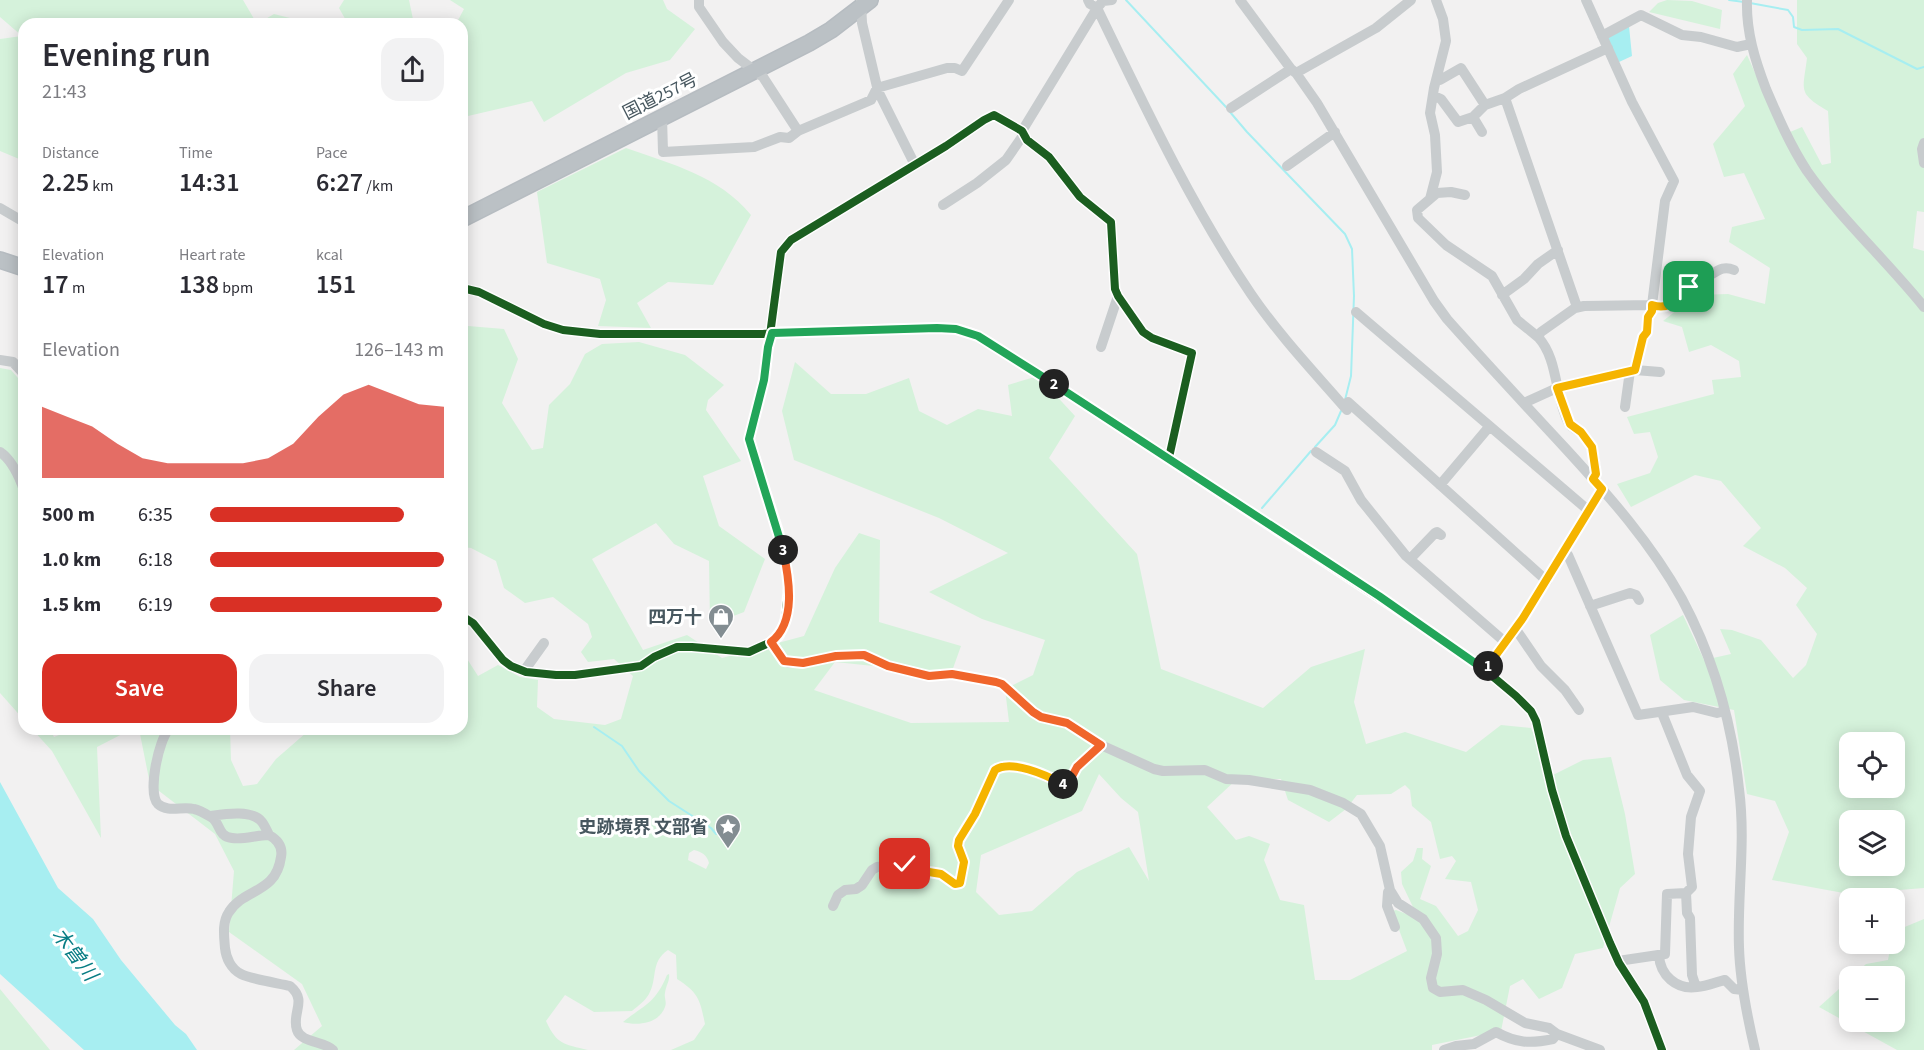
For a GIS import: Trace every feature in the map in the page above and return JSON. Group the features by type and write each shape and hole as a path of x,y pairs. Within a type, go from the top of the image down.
{"highway":[{"name":"国道257号","path":"468,216 831,30 864,3"},
{"path":"0,260 18,266"}],"street":[{"path":"699,0 699,7 723,42 738,58 763,77 798,131"},
{"path":"662,117 663,152 754,147 780,137 789,138 798,131 871,100 877,88 947,68 962,71 1009,0"},
{"path":"1088,0 1090,4 1104,2"},
{"path":"1240,0 1294,71 1335,132 1434,301 1447,319 1602,489 1637,531 1682,600 1701,641 1725,711 1736,760 1740,792 1739,945 1743,990 1755,1050"},
{"path":"1231,108 1294,71 1376,28 1411,0"},
{"path":"1430,199 1437,172 1435,135 1430,113 1446,50 1446,31 1436,0"},
{"path":"1586,0 1632,102 1674,181 1665,201 1652,311 1648,317 1647,332 1643,337 1632,370 1625,407"},
{"path":"1747,0 1751,44 1759,70 1778,116 1804,166 1832,202 1924,306"},
{"path":"943,205 977,183 1006,160 1104,2"},
{"path":"1104,2 1148,111 1229,261 1274,325 1347,406 1547,581"},
{"path":"864,3 862,23 877,88 884,107 915,165"},
{"path":"1602,36 1641,15 1670,31 1737,47 1751,44"},
{"path":"1434,96 1441,99 1458,122 1473,117 1485,105 1505,98 1519,89 1608,48"},
{"path":"1437,79 1440,80 1461,68 1485,105"},
{"path":"1505,98 1577,307"},
{"path":"468,620 511,666 524,671 556,675 575,675 642,666 654,657 677,647 749,652 779,636 785,621 789,581 779,533 749,439 764,380 781,252 784,246 994,115 1023,132 1027,141 1049,157 1080,197 1111,222 1115,290 1143,332 1152,338 1192,353 1170,453 1166,458"},
{"path":"1473,117 1482,132"},
{"path":"1287,166 1335,132"},
{"path":"1924,143 1922,149 1924,163"},
{"path":"1465,195 1451,192 1437,193 1417,210 1418,218 1446,245 1492,276 1520,325 1538,337 1551,358 1557,388 1570,424 1581,432 1592,447 1596,474 1593,479"},
{"path":"0,208 18,218"},
{"path":"1502,295 1558,250"},
{"path":"1538,337 1541,332 1577,307 1652,305 1666,307 1672,305 1689,287 1703,277 1723,268 1734,270"},
{"path":"468,289 479,292 544,324 563,330 600,334 956,329 978,336 1044,377 1379,596 1485,670 1531,711 1536,721 1552,790 1566,836 1618,961 1644,1002 1662,1050"},
{"path":"1101,347 1118,296"},
{"path":"1356,312 1588,510"},
{"path":"0,360 13,362 18,367"},
{"path":"1524,403 1557,388 1632,370 1660,372"},
{"path":"1440,485 1489,427"},
{"path":"0,452 13,467 18,477"},
{"path":"1316,452 1345,471 1361,500 1410,559 1505,642"},
{"path":"1485,670 1547,581 1602,489"},
{"path":"1410,559 1435,533 1440,535"},
{"path":"1564,552 1568,555 1638,716 1693,707 1717,713 1725,711"},
{"path":"1590,606 1630,593 1636,595 1639,600"},
{"path":"1515,628 1541,666 1565,690 1579,710"},
{"path":"771,642 784,661 789,663 803,663 836,656 864,655 888,666 929,676 952,674 996,682 1002,684 1041,717 1067,723 1101,745 1154,769 1163,771 1205,770 1226,779 1249,780 1310,790 1349,806 1361,813 1380,846 1390,890 1398,903 1423,919 1436,938 1437,954 1431,978 1433,988 1440,992 1463,990 1486,1000 1525,1023 1549,1028 1557,1034 1600,1050"},
{"path":"524,671 544,643"},
{"path":"1618,961 1665,954 1667,894 1686,893 1692,887 1688,854 1691,820 1700,791 1687,775 1662,713"},
{"path":"164,735 159,747 154,782 156,801 166,808 193,809 210,816 225,837 248,838 269,835"},
{"path":"833,906 838,895 845,890 856,889 862,885 872,870 877,867 905,864 917,870 941,874 955,884 960,883 964,862 958,846 959,840 975,814 995,770 1006,765 1019,766 1068,784 1077,767 1101,745"},
{"path":"210,816 240,814 253,816 262,822 269,835 278,841 282,850 279,866 269,884 238,902 228,913 224,924 225,953 230,964 240,974 290,986 296,991 299,1001 297,1030 303,1037 326,1044 333,1050"},
{"path":"1390,890 1387,906 1395,927"},
{"path":"1686,893 1687,913 1690,918 1692,975 1696,987"},
{"path":"1659,955 1661,968 1668,978 1682,986 1696,987 1725,980 1734,989 1743,990"},
{"path":"1444,1050 1474,1044 1496,1032 1511,1040 1528,1043 1553,1039 1557,1034"}],"green space":[{"path":"0,0 243,0 254,18 18,18 18,33 0,17"},
{"path":"344,0 409,0 413,18 345,18 339,8"},
{"path":"450,0 663,0 667,9 695,29 670,60 626,73 544,122 532,101 468,116 468,18 459,18 464,9"},
{"path":"1667,0 1692,1 1722,10 1720,29 1649,12 1658,3"},
{"path":"1797,0 1924,0 1924,212 1917,211 1913,248 1924,251 1924,888 1839,888 1839,892 1772,880 1789,832 1775,801 1747,794 1734,710 1684,700 1660,680 1650,635 1683,615 1704,660 1731,654 1720,629 1732,630 1761,640 1793,678 1806,665 1817,634 1796,605 1807,588 1785,568 1743,546 1761,528 1721,481 1695,475 1631,507 1617,484 1650,473 1658,457 1650,432 1634,434 1627,417 1714,394 1712,380 1741,377 1739,361 1711,345 1689,352 1682,327 1663,321 1696,295 1728,294 1765,304 1770,268 1729,242 1732,227 1765,219 1744,173 1724,177 1713,144 1745,106 1733,74 1747,55 1783,135 1802,127 1822,165 1831,163 1828,111 1811,100 1804,90 1807,58 1797,44"},
{"path":"274,14 290,18 267,18"},
{"path":"18,37 18,158 0,151 0,39"},
{"path":"626,148 678,166 709,181 738,201 751,215 713,285 668,282 637,303 651,328 598,326 606,300 600,279 547,263 537,192"},
{"path":"468,326 504,329 518,359 502,403 532,450 543,448 549,405 570,384 585,354 602,344 639,342 685,355 724,385 708,400 706,410 741,461 703,476 719,526 765,559 744,612 710,625 709,561 674,544 656,523 592,559 643,650 687,635 722,658 804,636 835,568 859,533 880,540 879,622 961,646 951,674 835,662 814,690 911,723 1009,722 1005,689 1033,675 1045,640 982,619 929,592 1008,553 939,518 794,460 782,411 795,362 831,394 866,394 909,378 919,411 947,425 978,409 1012,416 1008,385 1038,376 1075,416 1049,458 1137,554 1161,669 1263,708 1311,667 1365,649 1354,702 1366,744 1405,732 1466,752 1501,725 1531,728 1551,776 1583,760 1611,757 1625,814 1635,874 1620,888 1603,948 1575,954 1562,988 1539,999 1523,979 1510,986 1501,1031 1432,1045 1432,1050 671,1050 694,1040 705,1024 702,1009 694,993 677,979 676,955 668,950 656,965 649,994 632,1011 594,1012 565,995 546,1021 554,1035 562,1042 588,1050 294,1050 322,1026 302,984 229,932 234,871 215,834 150,784 140,735 230,735 231,760 243,786 257,784 276,759 304,735 468,735 468,660 478,676 498,665 520,677 538,680 537,707 554,719 605,725 621,719 633,676 614,659 588,662 581,652 592,637 588,624 553,597 525,603 504,588 496,561 468,548","holes":["1099,774 1121,798 1138,812 1149,881 1129,847 1077,872 1032,911 999,915 976,892 981,855 1082,811","1237,779 1281,779 1288,800 1329,822 1346,809 1357,795 1391,794 1405,785 1410,790 1412,806 1431,822 1440,859 1452,856 1456,861 1445,879 1471,882 1478,910 1468,931 1458,936 1436,906 1420,899 1431,866 1422,859 1423,848 1417,848 1413,861 1401,872 1402,884 1413,907 1409,915 1396,910 1392,911 1407,951 1350,980 1315,980 1304,905 1280,900 1264,860 1270,844 1249,836 1236,840 1207,807","694,850 704,854 707,858 709,863 706,869 688,860 689,853"]},
{"path":"0,368 11,370 18,378 18,713 0,693"},
{"path":"37,735 53,735 54,737 59,735 120,735 97,747 101,838 52,751"},
{"path":"1924,919 1924,1050 1897,1050 1864,1032 1905,1032 1905,966 1864,966 1888,960 1889,954 1905,954 1905,927"},
{"path":"669,974 665,995 666,1005 662,1013 647,1022 635,1024 623,1022 653,998"},
{"path":"0,989 50,1050 0,1050"},
{"path":"1839,989 1839,1018 1819,1007"}],"water":[{"path":"1629,26 1632,56 1619,62 1607,40 1609,35"},
{"name":"木曽川","path":"0,782 58,888 93,919 121,960 175,1025 186,1034 197,1050 84,1050 0,974"}],"waterway":[{"path":"1126,0 1226,107"},
{"path":"1729,0 1744,2"},
{"path":"1750,3 1788,10 1793,17 1794,27 1802,30 1838,29 1917,69 1924,67"},
{"path":"1230,112 1345,234 1352,249 1354,296 1351,376 1345,400"},
{"path":"1315,447 1335,425 1341,411"},
{"path":"1262,508 1311,451"},
{"path":"594,727 622,746 639,771 669,801 711,828 716,834"}],"cycle path":[{"path":"468,620 511,666 526,672 556,675 575,675 641,666 654,657 677,647 749,652 779,636 785,621 789,581 779,533 749,439 764,380 781,252 791,240 994,115 1022,131 1027,140 1049,157 1080,197 1111,222 1115,289 1143,332 1152,338 1192,353 1170,453 1166,458"},
{"path":"468,289 479,292 544,324 563,330 600,334 763,334 956,329 979,337 1044,377 1426,629 1485,670 1531,711 1536,721 1552,790 1566,836 1610,943 1619,963 1644,1002 1662,1050"}],"place":[{"name":"四万十","path":"721,640"},
{"name":"史跡境界 文部省","path":"728,850"}],"route":[{"path":"905,864 917,870 941,874 955,884 960,883 964,860 958,846 959,840 988,789 995,770 1006,765 1019,766 1065,785 1071,782 1077,767 1101,745 1067,723 1041,717 1002,684 996,682 952,674 929,676 888,666 864,655 836,656 803,663 789,663 777,653 771,642 779,636 783,629 788,604 789,581 779,533 749,439 758,408 772,333 937,328 956,329 978,336 1379,596 1485,670 1547,581 1602,489 1593,479 1596,474 1592,447 1581,432 1570,424 1557,388 1635,370 1643,337 1648,330 1648,317 1652,311 1652,305 1666,307 1672,305 1689,287"}]}
